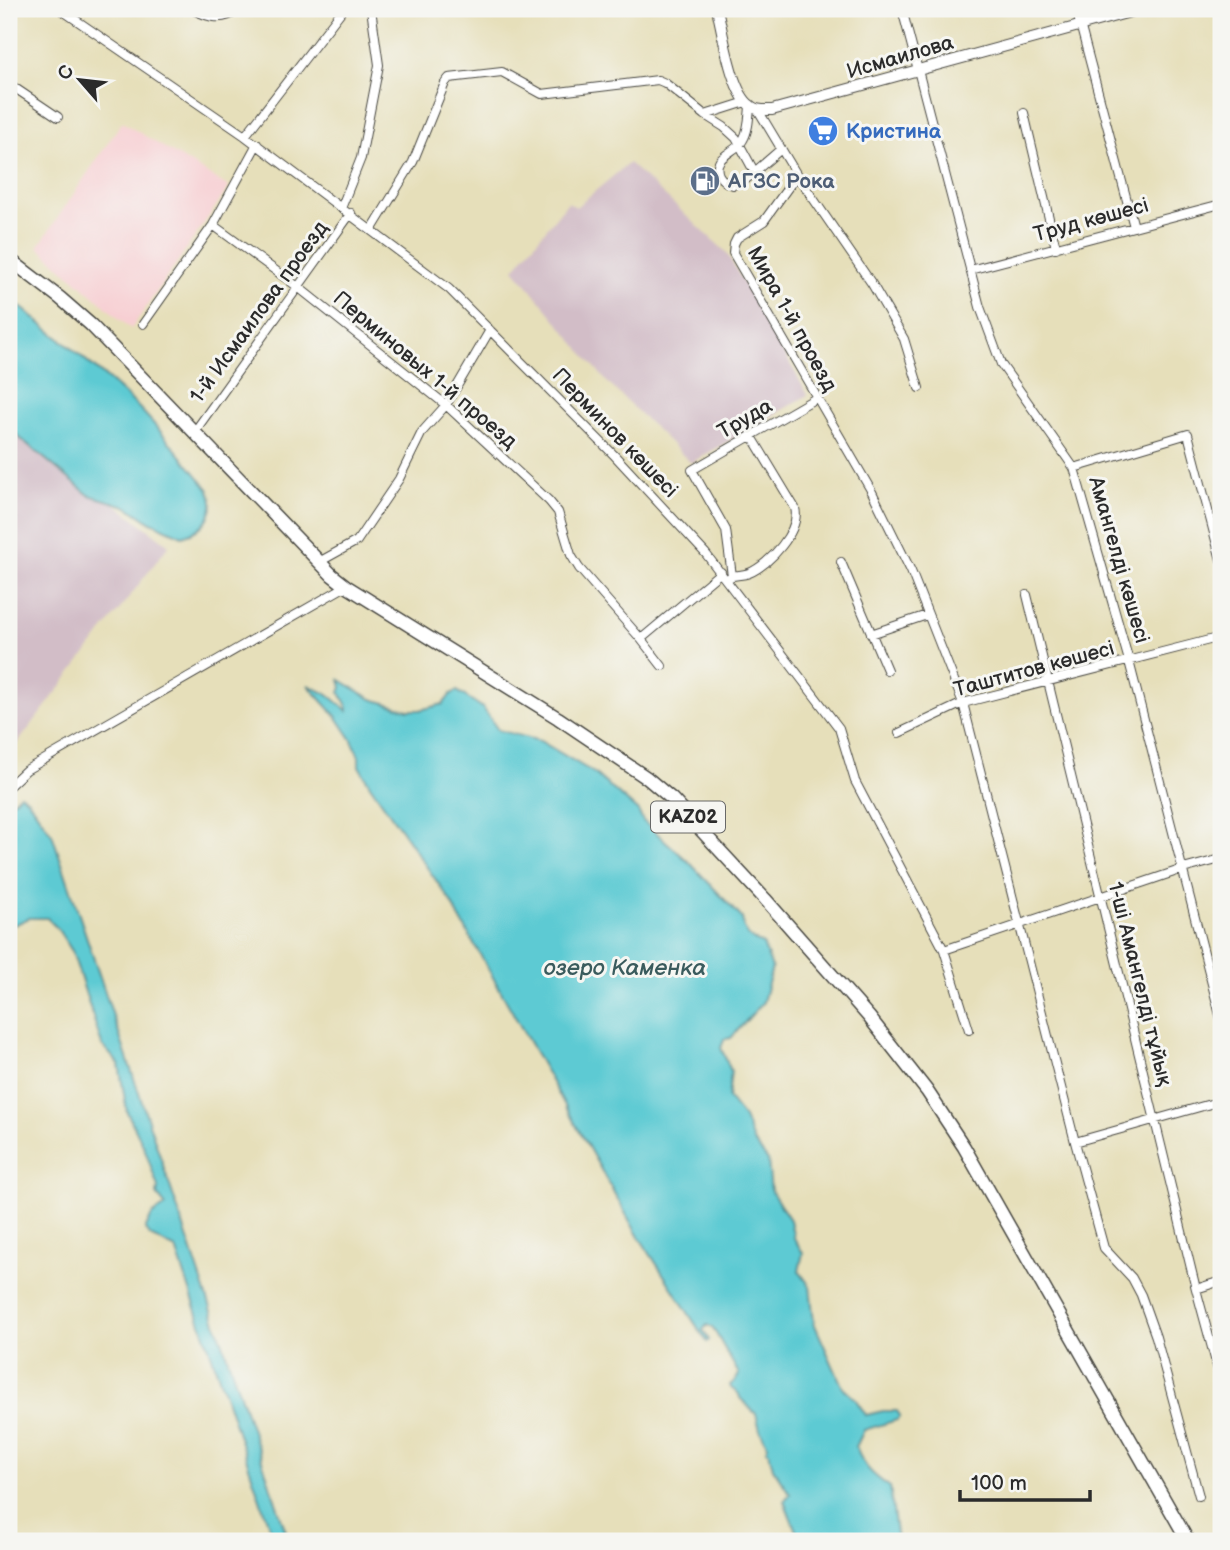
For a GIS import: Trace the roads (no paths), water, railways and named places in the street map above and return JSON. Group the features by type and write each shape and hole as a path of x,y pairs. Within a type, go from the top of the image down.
{"highway":[{"name":"KAZ02","path":"9,259 91,325 319,562 346,586 558,718 647,778 672,799 765,899 869,1017 927,1091 964,1147 1188,1541"}],"street":[{"name":"Перминов көшесі","path":"60,9 246,136 449,289 615,456 727,576 836,723 859,789 944,950 969,1030"},
{"path":"192,9 221,18 239,9"},
{"path":"246,136 343,9"},
{"path":"342,206 361,158 379,65 371,9"},
{"path":"717,9 737,90 751,106 873,284 904,339 919,388"},
{"name":"Амангелді көшесі","path":"902,9 980,307 1001,364 1074,468 1129,661 1221,1019"},
{"path":"1076,9 1134,227"},
{"name":"Исмаилова","path":"751,106 783,109 1141,9"},
{"path":"372,229 413,162 447,79 502,72 542,94 658,80 724,127 740,144 755,173"},
{"path":"9,85 58,117"},
{"path":"705,115 751,106"},
{"path":"751,106 747,132 740,144 718,163 722,180 733,185 743,182 781,149"},
{"path":"1024,113 1056,248"},
{"path":"144,324 213,225 257,144"},
{"name":"Мира 1-й проезд","path":"797,175 764,221 739,235 733,250 734,257 872,492 911,571 927,615"},
{"name":"Труд көшесі","path":"970,270 1221,204"},
{"name":"1-й Исмаилова проезд","path":"195,431 351,213"},
{"name":"Перминовых 1-й проезд","path":"213,225 298,286 446,405 554,507 560,517 571,555 579,568 662,666"},
{"path":"319,562 356,541 399,480 422,432 446,405 489,330"},
{"name":"Труда","path":"727,576 726,530 692,470 816,398"},
{"path":"1074,468 1188,434 1221,560"},
{"path":"641,639 727,576 748,573 769,559 789,534 797,518 795,508 751,435"},
{"path":"841,562 887,670"},
{"path":"9,786 26,770 346,586"},
{"name":"1-ші Амангелді тұйық","path":"1027,595 1196,1289 1221,1381"},
{"path":"871,634 927,615 963,703 1104,1248 1132,1278 1156,1337 1199,1496"},
{"name":"Таштитов көшесі","path":"899,733 963,703 1221,637"},
{"path":"944,950 1183,869 1221,859"},
{"path":"1075,1142 1221,1101"},
{"path":"1196,1289 1221,1282"}],"water":[{"path":"9,297 142,411 209,490 212,498 210,513 196,530 182,536 147,520 126,506 89,495 20,438 9,425"},
{"name":"озеро Каменка","path":"340,680 372,699 408,710 443,704 457,691 483,708 498,730 540,741 594,773 638,811 643,821 690,863 742,918 748,935 763,944 772,968 763,1002 731,1038 724,1039 721,1048 731,1071 728,1098 744,1118 753,1141 768,1161 771,1191 790,1220 794,1238 803,1253 799,1271 810,1286 814,1323 843,1388 856,1400 866,1415 897,1411 900,1416 897,1420 864,1430 856,1447 869,1470 890,1487 897,1541 800,1541 784,1501 790,1494 773,1468 756,1414 731,1388 730,1385 739,1374 713,1328 707,1325 703,1330 709,1340 707,1342 636,1232 449,899 370,785 359,766 359,757 352,740 336,716 308,685 329,695 348,711 340,693"},
{"path":"20,794 27,799 52,834 289,1541 274,1541 176,1249 150,1236 145,1230 152,1215 166,1206 157,1195 158,1187 144,1147 127,1112 119,1064 102,1045 72,951 47,918 29,918 14,925 9,924 9,805"}],"place":[{"name":"Кристина","path":"823,131"},
{"name":"АГЗС Рока","path":"705,181"}]}
